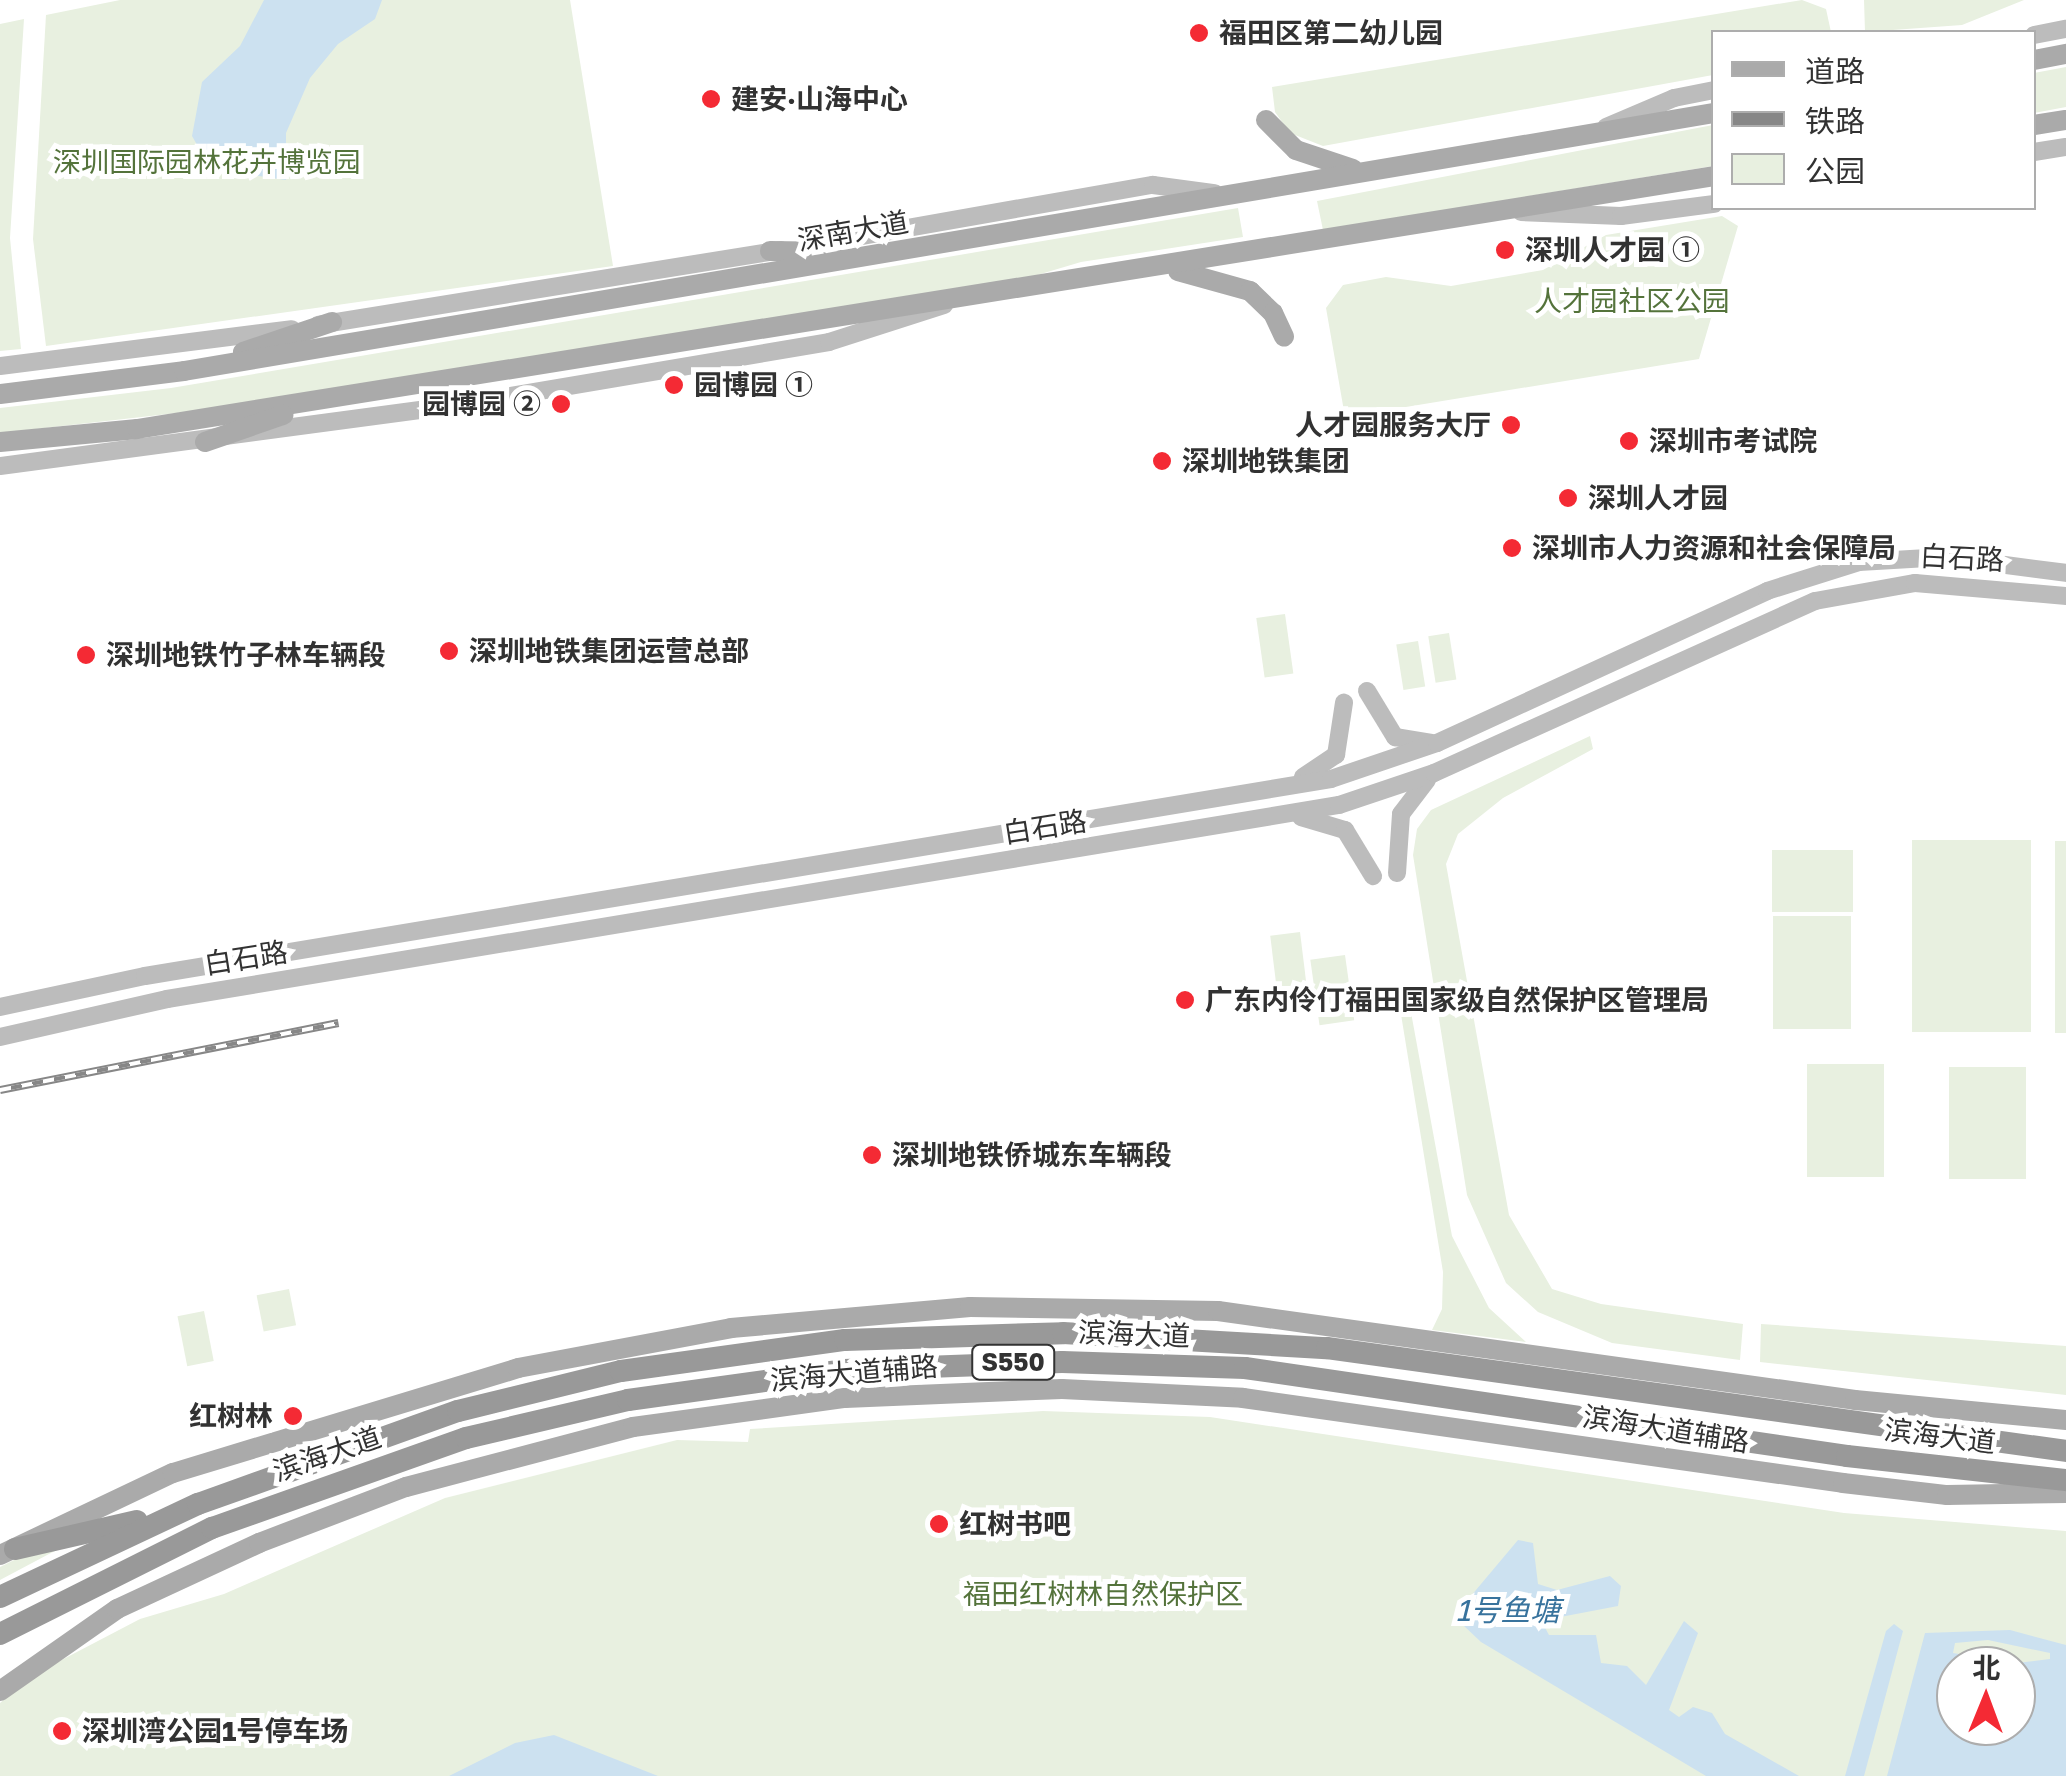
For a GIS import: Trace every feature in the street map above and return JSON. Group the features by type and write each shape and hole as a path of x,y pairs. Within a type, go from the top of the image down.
{"highway":[{"name":"滨海大道","path":"0,1597 198,1504 363,1440 551,1387 734,1354 949,1334 1174,1336 1327,1348 2066,1451"},
{"name":"滨海大道","path":"0,1634 212,1528 466,1438 628,1400 844,1370 1062,1362 1245,1368 1847,1456 2066,1480"},
{"path":"7,1552 198,1504"}],"main road":[{"path":"2036,35 2066,30"},
{"path":"2036,60 2066,54"},
{"path":"1590,134 1674,98 1711,91"},
{"name":"深南大道","path":"0,394 184,372 1711,114"},
{"path":"1266,120 1296,150 1365,171"},
{"path":"2036,125 2066,120"},
{"path":"2036,152 2066,147"},
{"path":"0,442 334,398 1711,176"},
{"path":"0,366 332,322 770,252 1153,185 1230,195"},
{"path":"1495,211 1614,216 1711,204"},
{"path":"770,252 884,253"},
{"path":"1126,273 1187,272 1233,282 1263,301 1284,337"},
{"path":"0,466 205,442 828,342 972,297"},
{"path":"184,372 332,322"},
{"path":"0,385 49,390"},
{"path":"205,442 334,398"},
{"name":"白石路","path":"0,1007 145,976 1274,790 1356,772 1437,743 1743,602 1828,570 1945,558 2066,573"},
{"name":"白石路","path":"0,1038 167,998 1361,800 1434,773 1815,601 1915,583 2066,596"},
{"path":"1367,691 1395,737 1437,743"},
{"path":"1274,790 1331,762 1342,739 1344,702"},
{"path":"1397,873 1401,814 1434,773"},
{"path":"1276,815 1335,823 1354,840 1373,876"},
{"name":"滨海大道辅路","path":"7,1552 173,1473 518,1368 731,1328 953,1308 1218,1311 1839,1398 2066,1420"},
{"name":"滨海大道辅路","path":"0,1690 65,1640 151,1592 406,1487 632,1427 844,1398 1062,1389 1243,1398 1947,1495 2066,1493"}],"green space":[{"name":"深圳国际园林花卉博览园","path":"120,0 570,0 613,266 46,346 33,239 46,15"},
{"path":"1802,0 1826,9 1831,30 1711,30 1711,75 1323,146 1290,133 1275,112 1272,87"},
{"path":"1864,0 2024,0 1962,25 1865,30"},
{"name":"深圳国际园林花卉博览园","path":"24,19 10,238 21,349 0,351 0,24"},
{"path":"2066,67 2066,107 2036,113 2036,73"},
{"path":"1711,125 1711,166 1323,230 1317,201"},
{"path":"1238,208 1243,237 1081,262 1034,276 248,405 0,433 0,408 171,388"},
{"name":"人才园社区公园","path":"1722,216 1738,226 1699,359 1345,417 1326,308 1343,285 1386,277 1451,286 1543,270 1606,235"},
{"path":"1285,614 1293,673 1265,677 1256,618"},
{"path":"1449,633 1456,679 1436,683 1428,636"},
{"path":"1418,641 1425,686 1403,690 1396,644"},
{"path":"1590,736 1593,749 1503,798 1458,834 1446,864 1509,1215 1552,1289 1601,1304 1743,1324 1740,1360 1612,1343 1538,1312 1506,1283 1467,1195 1413,855 1417,829 1431,810"},
{"path":"1912,840 2031,840 2031,1032 1912,1032"},
{"path":"2055,841 2066,841 2066,1033 2055,1033"},
{"path":"1772,850 1853,850 1853,912 1772,912"},
{"path":"1773,916 1851,916 1851,1029 1773,1029"},
{"path":"1300,932 1307,988 1277,991 1270,936"},
{"path":"1345,955 1354,1020 1320,1025 1310,960"},
{"path":"1398,996 1408,996 1452,1236 1489,1308 1526,1342 1432,1330 1442,1309 1443,1272"},
{"path":"1807,1064 1884,1064 1884,1177 1807,1177"},
{"path":"1949,1067 2026,1067 2026,1179 1949,1179"},
{"path":"289,1289 296,1325 264,1332 257,1295"},
{"path":"204,1311 214,1361 187,1366 177,1316"},
{"path":"1761,1324 2066,1346 2066,1395 1760,1362"},
{"name":"福田红树林自然保护区","path":"1043,1411 1210,1417 1844,1513 2066,1531 2066,1776 0,1776 0,1703 31,1676 140,1619 224,1594 445,1498 677,1440 748,1442 750,1429"},
{"path":"96,1531 0,1580 0,1567 42,1546"}],"water":[{"path":"264,0 382,0 375,19 338,44 310,78 286,133 286,180 220,170 208,164 192,136 202,82 240,46"},
{"name":"1号鱼塘","path":"1518,1540 1533,1543 1538,1584 1557,1590 1610,1576 1621,1586 1618,1606 1550,1619 1543,1624 1549,1635 1596,1635 1601,1663 1627,1666 1646,1685 1684,1621 1698,1633 1669,1710 1679,1717 1693,1707 1712,1713 1725,1734 1799,1776 1706,1776 1481,1642 1463,1625 1460,1609"},
{"path":"1894,1624 1903,1631 1864,1776 1845,1776 1886,1631"},
{"path":"2010,1630 2066,1645 2066,1776 1887,1776 1925,1633"},
{"path":"554,1735 658,1776 449,1776 515,1743"}],"railway":[{"path":"0,1090 338,1023"}],"place":[{"name":"福田区第二幼儿园","path":"1199,33"},
{"name":"建安·山海中心","path":"711,99"},
{"name":"深圳人才园 ①","path":"1505,250"},
{"name":"园博园 ①","path":"674,385"},
{"name":"园博园 ②","path":"561,404"},
{"name":"人才园服务大厅","path":"1511,425"},
{"name":"深圳市考试院","path":"1629,441"},
{"name":"深圳地铁集团","path":"1162,461"},
{"name":"深圳人才园","path":"1568,498"},
{"name":"深圳市人力资源和社会保障局","path":"1512,548"},
{"name":"深圳地铁集团运营总部","path":"449,651"},
{"name":"深圳地铁竹子林车辆段","path":"86,655"},
{"name":"广东内伶仃福田国家级自然保护区管理局","path":"1185,1000"},
{"name":"深圳地铁侨城东车辆段","path":"872,1155"},
{"name":"红树林","path":"293,1416"},
{"name":"红树书吧","path":"939,1524"},
{"name":"深圳湾公园1号停车场","path":"62,1731"}]}
